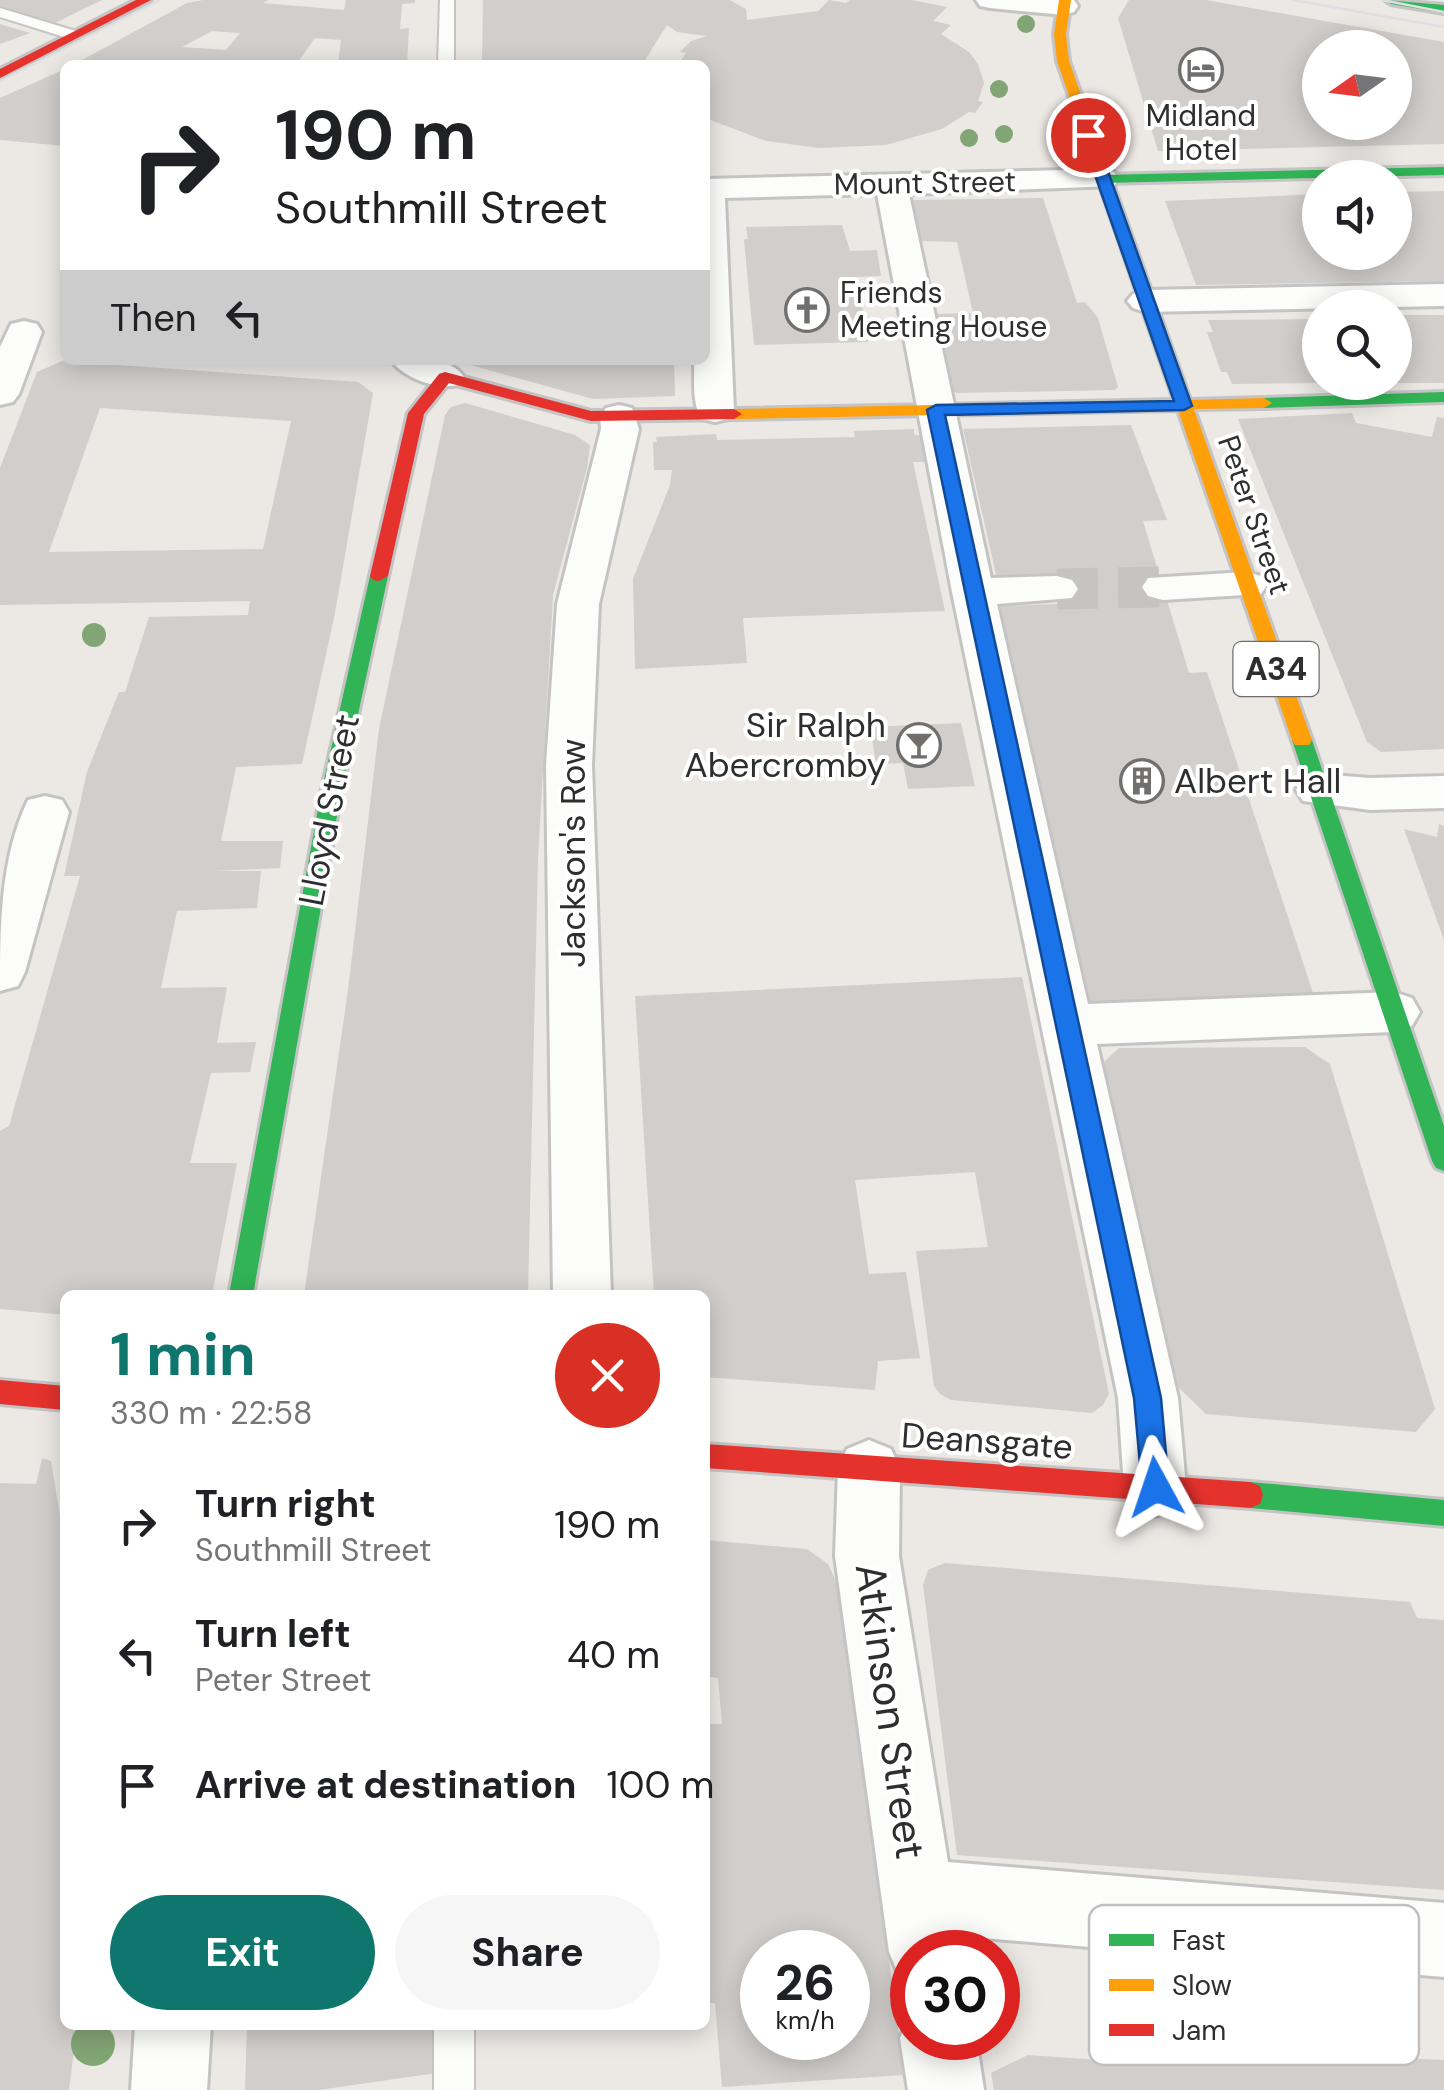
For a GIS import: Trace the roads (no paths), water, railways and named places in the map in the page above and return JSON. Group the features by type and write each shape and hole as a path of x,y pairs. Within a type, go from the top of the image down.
{"main road":[{"path":"0,74 145,0"},
{"path":"1391,0 1444,9"},
{"name":"Peter Street","path":"1065,3 1060,34 1062,61 1319,790 1444,1161"},
{"name":"Mount Street","path":"1103,178 1444,171"},
{"path":"445,377 570,413 619,416 1184,406 1444,397"},
{"name":"Lloyd Street","path":"242,1290 327,811 372,606 416,413 445,377"},
{"path":"0,1392 60,1398"},
{"name":"Deansgate","path":"710,1456 1156,1487 1444,1513"}],"street":[{"path":"990,0 1065,3"},
{"name":"Mount Street","path":"710,188 1103,178"},
{"path":"891,184 972,592 1148,1398 1156,1487"},
{"path":"1145,302 1444,296"},
{"path":"0,394 27,315"},
{"path":"710,326 715,412"},
{"path":"419,365 445,377"},
{"name":"Jackson's Row","path":"582,1290 569,765 578,604 620,430 619,416"},
{"path":"1163,587 1246,584"},
{"path":"972,592 1057,589"},
{"path":"1319,790 1370,794 1444,792"},
{"path":"0,972 45,812"},
{"path":"1067,1025 1394,1012"},
{"name":"Atkinson Street","path":"868,1469 867,1556 922,1924"},
{"path":"922,1924 1089,1929"},
{"path":"1419,1939 1444,1940"},
{"path":"169,2090 173,2030"},
{"path":"941,2060 946,2090"}],"lane":[{"path":"446,60 447,0"},
{"path":"0,12 74,35"},
{"path":"454,2030 454,2090"}],"tunnel":[{"path":"1057,589 1163,587"}],"tram line":[{"path":"0,81 160,0"},
{"path":"1293,0 1444,27"},
{"path":"1382,0 1444,12"}],"place":[{"name":"Midland Hotel","path":"1201,70"},
{"name":"Friends Meeting House","path":"807,310"},
{"name":"Sir Ralph Abercromby","path":"919,745"},
{"name":"Albert Hall","path":"1142,781"}]}
